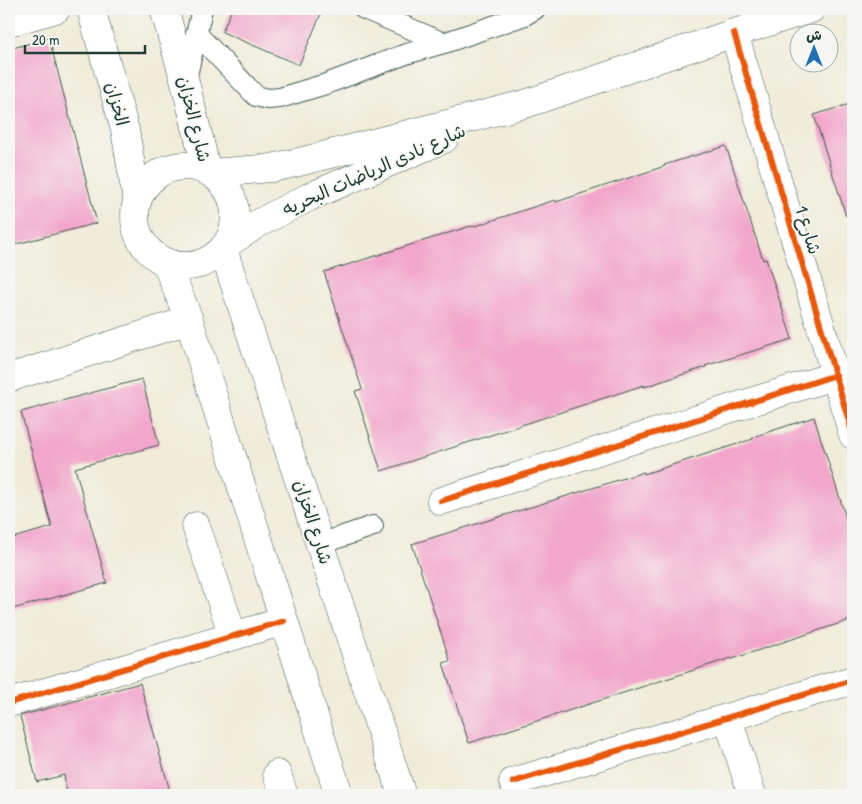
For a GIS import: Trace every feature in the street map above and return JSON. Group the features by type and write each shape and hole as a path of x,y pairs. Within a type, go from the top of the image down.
{"main road":[{"path":"9,22 56,9"},
{"name":"الخزان","path":"91,9 125,130 137,201"},
{"name":"شارع الخزان","path":"164,9 210,172"},
{"name":"شارع نادى الرياضات البحريه","path":"210,172 272,168 525,104 811,9"},
{"name":"شارع 1","path":"734,33 853,435"},
{"name":"شارع نادى الرياضات البحريه","path":"225,246 256,224 309,197 525,104"},
{"path":"177,166 195,166 210,172 224,184 233,198 236,213 234,229 225,246 212,259 197,265 181,266 166,262 153,255 143,244 134,216 137,201 146,184 159,172 177,166"},
{"name":"شارع الخزان","path":"225,246 402,795"},
{"path":"166,262 189,320 339,795"},
{"path":"9,378 189,320"},
{"path":"441,501 836,376"},
{"path":"196,526 233,636"},
{"path":"9,702 284,621"},
{"path":"513,782 853,680"},
{"path":"728,718 752,795"}],"lane":[{"path":"186,82 202,9"},
{"path":"364,9 444,43"},
{"path":"196,33 256,96 268,99 280,98 326,84 406,54 525,15 535,9"},
{"path":"320,544 372,526"}],"building":[{"path":"232,9 323,9 299,65 222,32"},
{"path":"49,38 97,223 9,246 9,49"},
{"path":"853,103 853,215 846,216 814,115"},
{"path":"726,146 763,260 766,259 792,339 381,471 355,391 362,389 324,272 555,200 556,202"},
{"path":"142,379 159,445 75,468 107,583 9,610 9,539 52,527 21,412"},
{"path":"814,417 853,540 853,619 469,743 443,663 450,661 412,544 644,472 644,474"},
{"path":"140,683 171,795 67,795 64,775 37,782 20,716"}],"cycle path":[{"path":"734,33 853,435"},
{"path":"441,501 836,375"},
{"path":"9,703 284,621"},
{"path":"513,782 853,680"}]}
